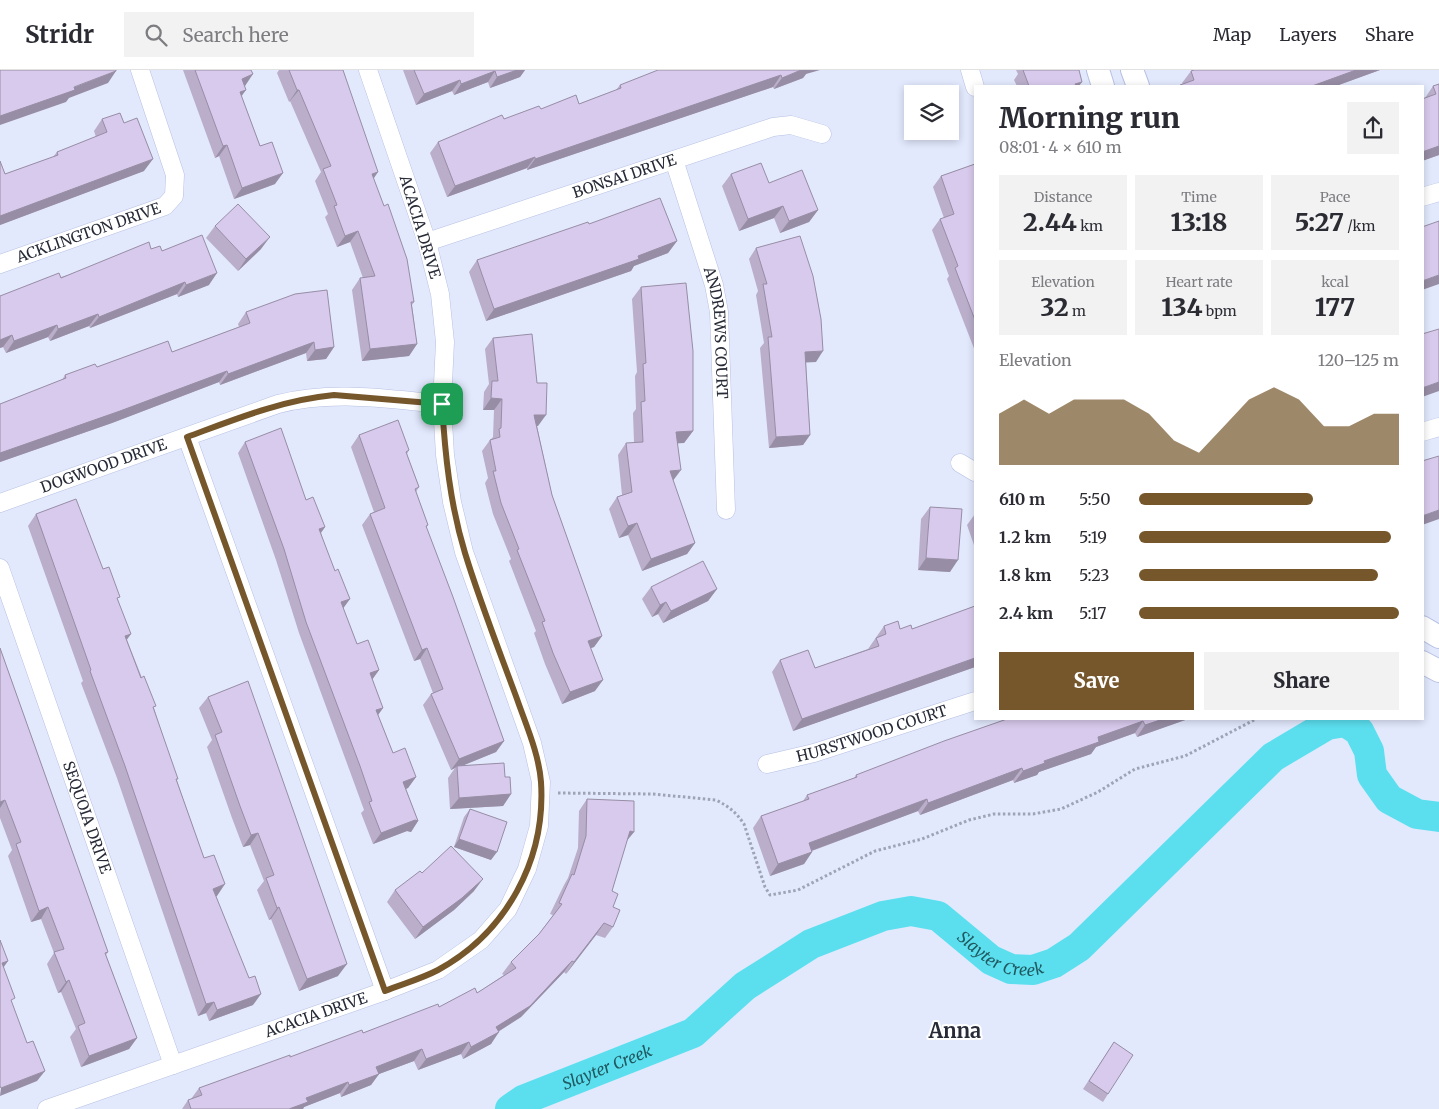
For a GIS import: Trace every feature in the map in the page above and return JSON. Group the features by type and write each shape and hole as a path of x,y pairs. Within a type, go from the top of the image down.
{"street":[{"name":"ACKLINGTON DRIVE","path":"0,264 165,206 174,196 175,174 140,70"},
{"name":"ACACIA DRIVE","path":"46,1109 385,991 438,970 481,940 508,909 528,869 539,826 541,782 532,743 464,552 452,502 445,454 442,404 444,342 440,294 427,242 368,70"},
{"path":"970,70 975,85"},
{"path":"1132,70 1138,85"},
{"name":"BONSAI DRIVE","path":"427,242 773,127 791,125 822,134"},
{"name":"ANDREWS COURT","path":"674,160 714,285 719,312 726,510"},
{"path":"1424,196 1439,192"},
{"name":"DOGWOOD DRIVE","path":"0,503 278,404 303,398 334,395 442,404"},
{"path":"1424,431 1439,427"},
{"path":"187,437 385,991"},
{"name":"SEQUOIA DRIVE","path":"0,568 173,1065"},
{"path":"1424,628 1439,637"},
{"path":"1424,663 1439,671"},
{"name":"HURSTWOOD COURT","path":"768,764 814,752 974,701"}],"path":[{"path":"558,793 653,794 716,800 738,815 744,824 765,887 770,895 775,895 809,886 875,851 922,839 974,818 1000,813 1046,813 1061,809 1098,792 1135,769 1185,756 1254,720"}],"building":[{"path":"0,70 116,71 74,87 75,90 0,116"},
{"path":"195,70 251,70 253,74 242,79 246,90 240,92 260,146 272,142 283,173 242,188 227,145 223,146"},
{"path":"289,70 343,70 378,172 372,174 384,206 388,204 407,259 414,302 411,302 417,344 370,349 360,278 375,276 358,231 345,236 334,206 337,205 323,169 331,166"},
{"path":"414,70 517,70 497,77 495,71 461,84 460,80 424,94"},
{"path":"658,70 801,70 782,78 781,75 535,159 535,157 455,186 438,142 502,115 504,119 539,106 541,109 576,95 579,104 621,88 620,85"},
{"path":"1023,70 1079,70 1082,82 1076,85 1029,85"},
{"path":"1356,70 1315,85 1180,85 1194,80 1191,71"},
{"path":"1439,84 1439,146 1424,151 1424,98 1436,94 1433,86"},
{"path":"120,113 124,123 137,118 153,159 0,216 0,161 5,174 58,155 57,152 107,132 102,119"},
{"path":"761,163 769,183 802,170 818,210 789,221 783,206 748,219 731,174"},
{"path":"974,164 974,317 955,268 958,266 940,219 954,214 941,176"},
{"path":"660,198 677,241 638,256 639,259 494,309 477,260 588,222 589,224"},
{"path":"238,204 270,237 246,259 215,226"},
{"path":"1439,221 1439,275 1424,280 1424,226"},
{"path":"202,235 217,273 186,285 185,282 99,317 98,314 58,329 57,325 14,341 12,335 0,340 0,296 59,273 61,278 149,242 151,249 160,246 162,251"},
{"path":"800,236 813,276 821,319 823,351 805,352 810,435 776,437 768,337 772,337 763,284 767,284 756,248"},
{"path":"686,283 693,351 693,431 676,432 681,470 670,471 695,543 651,559 637,523 628,526 617,497 632,492 626,443 643,442 641,402 645,401 643,364 646,363 641,287"},
{"path":"327,290 334,347 315,350 314,342 228,374 227,371 0,453 0,404 66,378 65,375 95,364 97,367 168,341 172,352 250,323 246,312 295,294"},
{"path":"1439,329 1439,382 1424,387 1424,333"},
{"path":"532,334 537,383 547,383 546,415 534,415 552,495 602,636 588,641 603,680 570,692 542,622 545,621 517,550 519,549 501,503 493,471 496,471 490,440 500,437 502,399 491,398 492,381 498,381 493,338"},
{"path":"398,420 409,450 406,452 419,487 415,489 428,525 426,526 504,741 459,759 431,694 443,689 427,648 422,650 370,514 385,508 359,435"},
{"path":"281,428 306,500 313,497 325,527 319,529 335,571 338,569 350,599 341,602 357,644 368,640 379,670 370,673 383,708 376,710 393,753 405,748 416,777 403,782 418,821 415,820 381,833 369,802 372,801 360,766 306,622 284,549 245,442"},
{"path":"1439,456 1439,510 1424,515 1424,460"},
{"path":"76,499 103,569 109,567 120,597 117,598 131,634 125,636 141,678 144,676 156,706 153,707 204,858 214,855 225,884 213,889 249,978 255,976 261,994 217,1010 214,1002 206,1004 36,514"},
{"path":"930,507 962,509 958,560 926,558"},
{"path":"703,561 717,589 671,611 666,602 660,605 651,587"},
{"path":"974,606 974,658 802,719 780,660 808,650 815,668 879,646 876,638 886,634 884,626 898,621 900,629 911,625 912,629"},
{"path":"0,648 108,952 105,953 137,1038 89,1056 78,1026 85,1023 69,980 66,982 54,952 64,949 48,907 39,911 16,844 21,842 5,800 0,802"},
{"path":"248,681 347,964 307,979 266,878 274,875 258,833 251,835 215,735 222,732 208,697"},
{"path":"1004,720 1160,720 1145,725 1143,721 1098,737 1099,742 1044,761 1045,763 1023,771 1022,768 928,803 927,799 809,843 812,852 778,864 761,816 809,799 807,795 857,777 856,775"},
{"path":"504,763 505,777 510,777 511,794 459,798 457,766"},
{"path":"587,799 634,801 634,832 630,831 612,891 618,894 613,907 620,910 613,927 604,923 574,962 572,961 530,1006 496,1027 499,1032 471,1047 469,1042 426,1059 422,1049 376,1067 379,1074 349,1085 348,1082 306,1098 308,1102 289,1109 191,1109 188,1100 202,1095 199,1088 362,1030 363,1033 438,1004 439,1007 475,988 477,993 516,968 511,962 539,934 562,904 559,903 572,874 574,875 586,836"},
{"path":"470,809 507,822 497,852 459,839"},
{"path":"451,846 483,879 462,898 423,927 395,890 420,871 422,873"},
{"path":"0,940 8,961 2,963 15,998 11,1000 27,1043 33,1041 45,1071 1,1088 0,1086"},
{"path":"1114,1042 1133,1055 1108,1094 1089,1081"}],"waterway":[{"name":"Slayter Creek","path":"510,1109 523,1100 693,1033 745,986 811,944 883,916 911,911 938,916 991,960 1011,969 1033,970 1054,963 1079,947 1273,757 1327,725 1345,722 1359,731 1369,751 1372,775 1389,799 1417,814 1439,817"}],"district":[{"name":"Anna","path":"955,1031"}],"route":[{"path":"334,395 442,404 445,454 452,502 464,552 532,743 541,782 539,826 528,869 508,909 481,940 438,970 385,991 187,437 278,404 303,398 334,395"}]}
